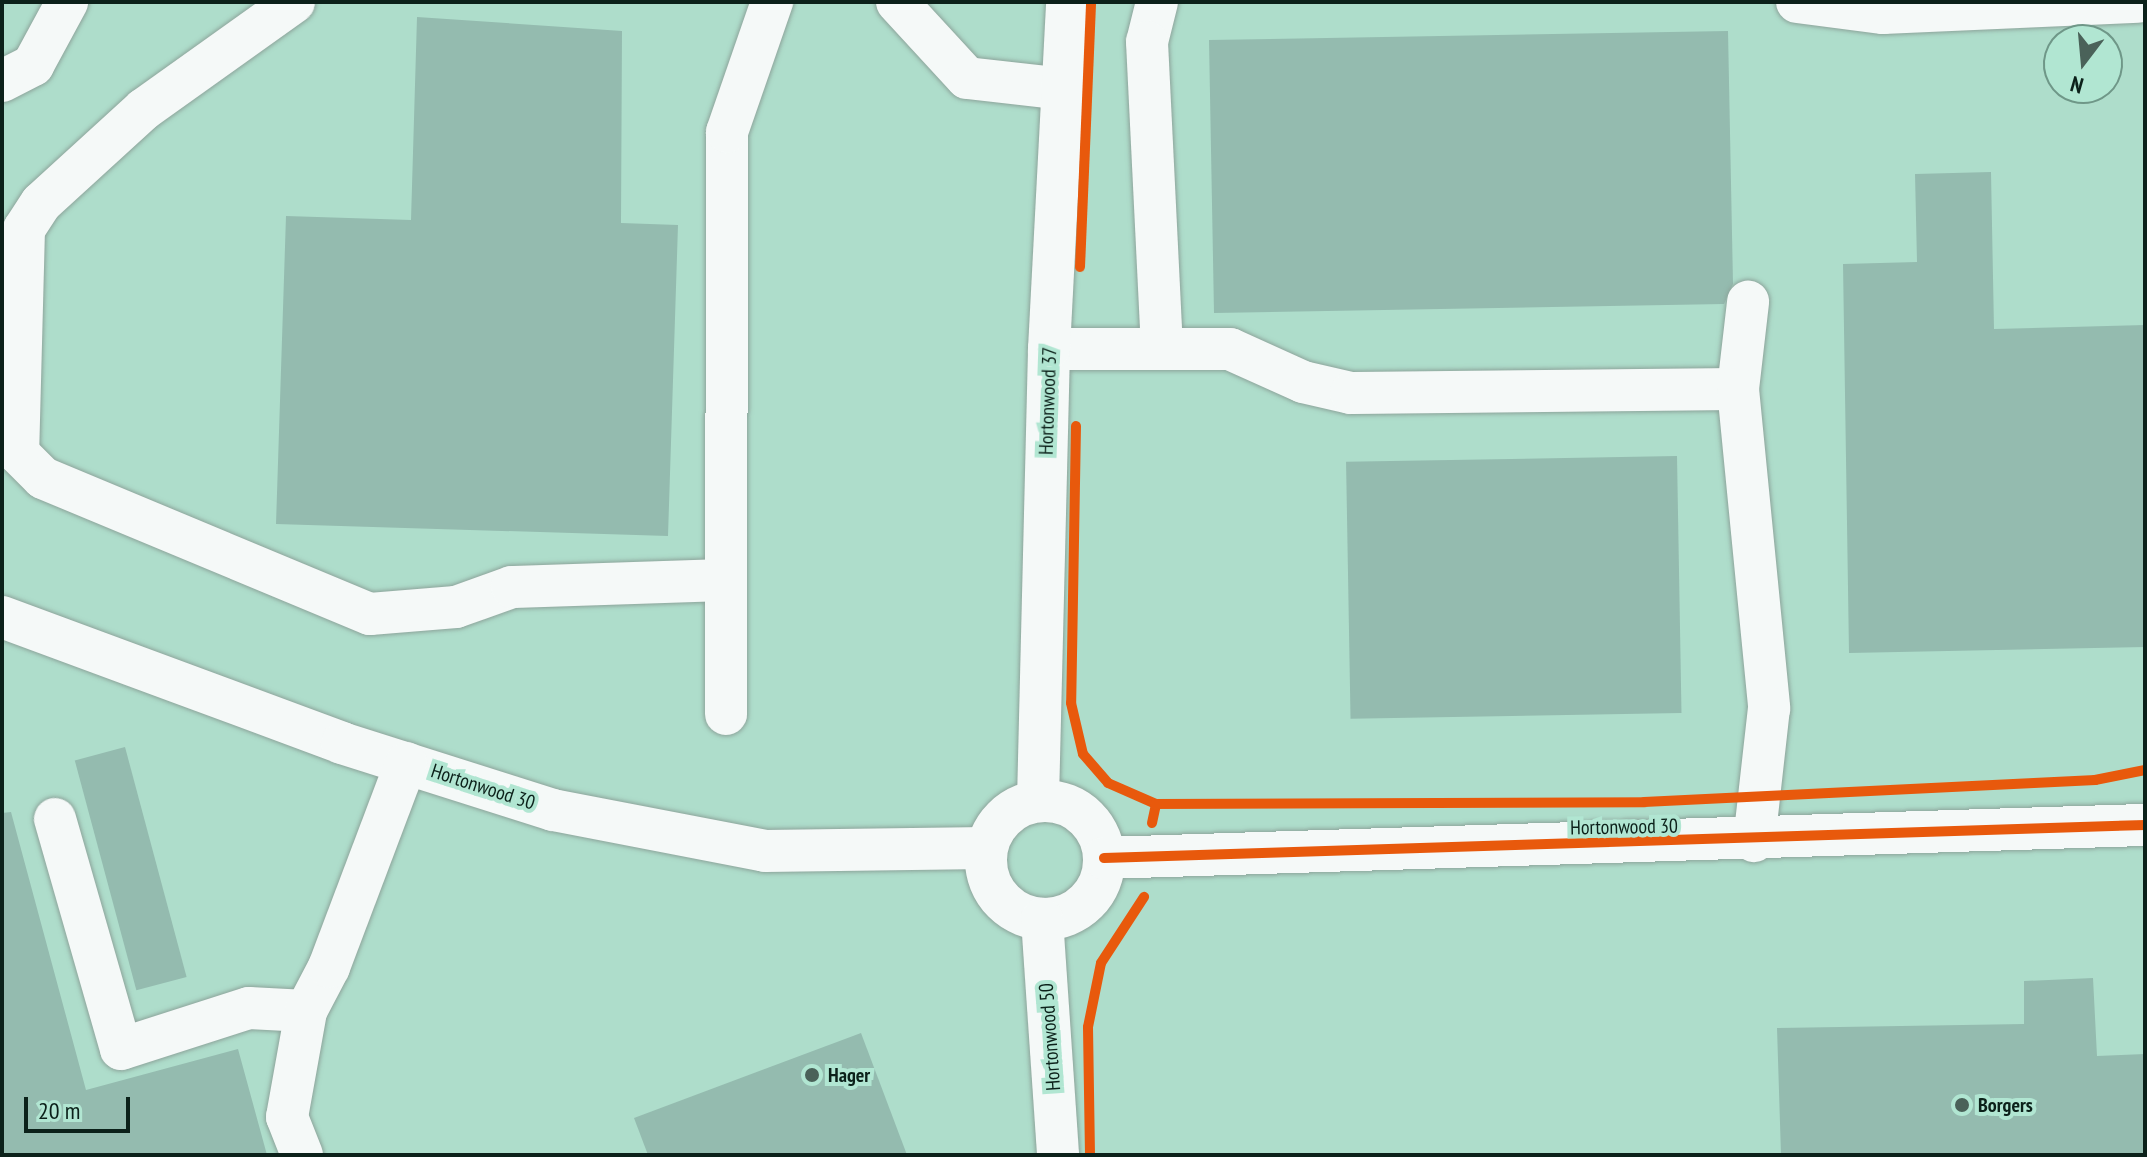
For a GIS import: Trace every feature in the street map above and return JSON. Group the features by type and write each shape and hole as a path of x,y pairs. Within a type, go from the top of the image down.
{"street":[{"path":"2,81 33,65 67,2"},
{"path":"294,2 144,109 41,203 24,229 18,453 43,478 370,614 456,607 512,587 726,580"},
{"path":"726,714 727,132 772,2"},
{"path":"897,2 967,78 1065,89"},
{"name":"Hortonwood 37","path":"1038,800 1049,349 1065,89 1067,2"},
{"path":"1157,2 1147,42 1162,346"},
{"path":"1803,3 1883,13 2138,2"},
{"path":"1748,302 1738,389 1769,708 1754,841"},
{"path":"1049,349 1162,346 1230,349 1303,382 1351,393 1738,389"},
{"name":"Hortonwood 30","path":"2,617 406,763 553,810 765,851 986,848"},
{"path":"302,1155 287,1117 306,1011 329,967 406,763"},
{"path":"1038,800 1059,802 1087,817 1104,858 1090,898 1074,912 1042,919 1022,915 995,892 986,848 1004,816 1038,800"},
{"path":"55,819 121,1049 249,1008 306,1011"},
{"name":"Hortonwood 30","path":"1104,858 1754,841 2145,825"},
{"name":"Hortonwood 50","path":"1042,919 1058,1155"}],"shaded area":[{"path":"2,2 2145,2 2145,1155 2,1155"}],"building":[{"path":"417,17 622,31 621,223 678,225 668,536 276,524 286,216 411,220"},
{"path":"1728,31 1733,284 1724,304 1214,313 1209,40"},
{"path":"1991,172 1994,329 2145,325 2145,647 1849,653 1843,264 1917,262 1915,174"},
{"path":"1677,456 1681,713 1351,719 1346,462"},
{"path":"125,747 187,977 136,990 75,760"},
{"path":"11,812 86,1090 238,1049 267,1155 2,1155 2,813"},
{"name":"Borgers","path":"2093,978 2097,1056 2145,1054 2145,1155 1781,1155 1777,1028 2024,1024 2024,981"},
{"name":"Hager","path":"861,1033 907,1155 648,1155 634,1118"}],"cycle path":[{"path":"1080,267 1091,2"},
{"path":"1076,426 1071,703 1083,754 1108,783 1156,804"},
{"path":"1152,823 1156,804 1644,802 2095,780 2145,770"},
{"path":"1104,858 2145,825"},
{"path":"1090,1155 1088,1027 1101,963 1144,897"}],"place":[{"name":"Hager","path":"812,1075"},
{"name":"Borgers","path":"1962,1105"}]}
